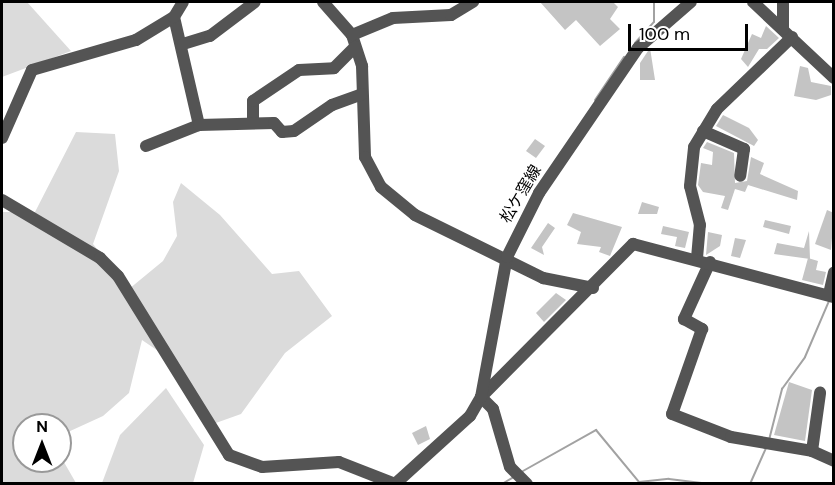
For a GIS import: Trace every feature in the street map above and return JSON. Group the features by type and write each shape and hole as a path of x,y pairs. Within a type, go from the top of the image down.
{"street":[{"path":"2,138 32,70 136,40 174,17 183,2"},
{"path":"183,45 210,36 255,2"},
{"path":"323,2 354,41 362,94 365,157 381,187 415,215 507,257 543,278 593,288"},
{"path":"253,122 253,101 299,70 334,68 354,41 373,22 451,15 473,2"},
{"name":"松ケ窪線","path":"395,483 470,416 481,398 507,257 538,193 638,48 690,2"},
{"path":"753,2 831,70"},
{"path":"697,258 700,225 691,195 690,158 703,131 717,110 787,33 783,2"},
{"path":"174,17 183,45 199,125"},
{"path":"146,146 199,125 253,122 294,131 332,105 362,94"},
{"path":"703,131 744,150 740,176"},
{"path":"2,200 100,258 118,276 230,455 262,467 339,462 395,483"},
{"path":"527,483 510,467 493,409 481,398 593,288 633,244 697,258 831,296 834,273"},
{"path":"710,262 684,319 702,329 672,414 731,437 812,451 834,461"},
{"path":"812,451 820,393"}],"shaded area":[{"path":"2,2 27,2 71,51 2,77"},
{"path":"76,132 115,134 119,171 93,244 129,289 163,261 177,236 173,202 181,183 220,215 272,274 299,271 332,316 285,353 241,414 213,424 170,359 142,340 129,393 103,416 72,430 72,413 12,413 12,473 70,473 76,483 2,484 2,212 35,212"},
{"path":"166,388 204,445 193,483 102,483 120,435"}],"building":[{"path":"540,2 613,2 618,7 610,19 620,29 600,46 576,20 565,30"},
{"path":"766,26 779,38 767,49 759,49 748,67 741,59 752,34 761,38"},
{"path":"650,48 655,80 640,80 640,63"},
{"path":"800,66 808,68 811,82 831,86 831,95 816,100 794,96"},
{"path":"723,115 749,128 758,140 754,146 716,126"},
{"path":"535,139 545,146 536,158 526,151"},
{"path":"707,142 734,153 735,183 747,181 751,157 764,163 760,174 798,191 797,200 748,185 745,192 735,189 728,210 721,208 725,196 703,192 698,185 701,163 712,165 713,152 703,148"},
{"path":"642,202 659,207 657,214 638,214"},
{"path":"827,210 834,213 831,250 815,244"},
{"path":"573,213 622,227 610,256 599,252 601,247 577,244 581,232 567,225"},
{"path":"765,220 791,226 789,234 763,227"},
{"path":"548,223 555,228 542,247 544,255 531,248"},
{"path":"663,226 689,232 685,248 675,246 677,237 661,234"},
{"path":"809,231 810,259 774,254 777,243 804,248"},
{"path":"708,232 722,235 720,246 706,255"},
{"path":"735,238 746,240 740,258 731,256"},
{"path":"808,258 818,261 816,270 826,272 823,285 802,280"},
{"path":"556,293 566,300 544,322 536,313"},
{"path":"789,382 812,390 805,441 774,435"},
{"path":"426,426 430,439 418,445 412,433"}],"waterway":[{"path":"635,43 654,22 654,2"},
{"path":"595,100 624,57"},
{"path":"769,440 782,389 805,357 829,301"},
{"path":"523,471 596,430 639,482 669,479 710,484"},
{"path":"750,484 766,448"},
{"path":"502,484 512,478"}]}
